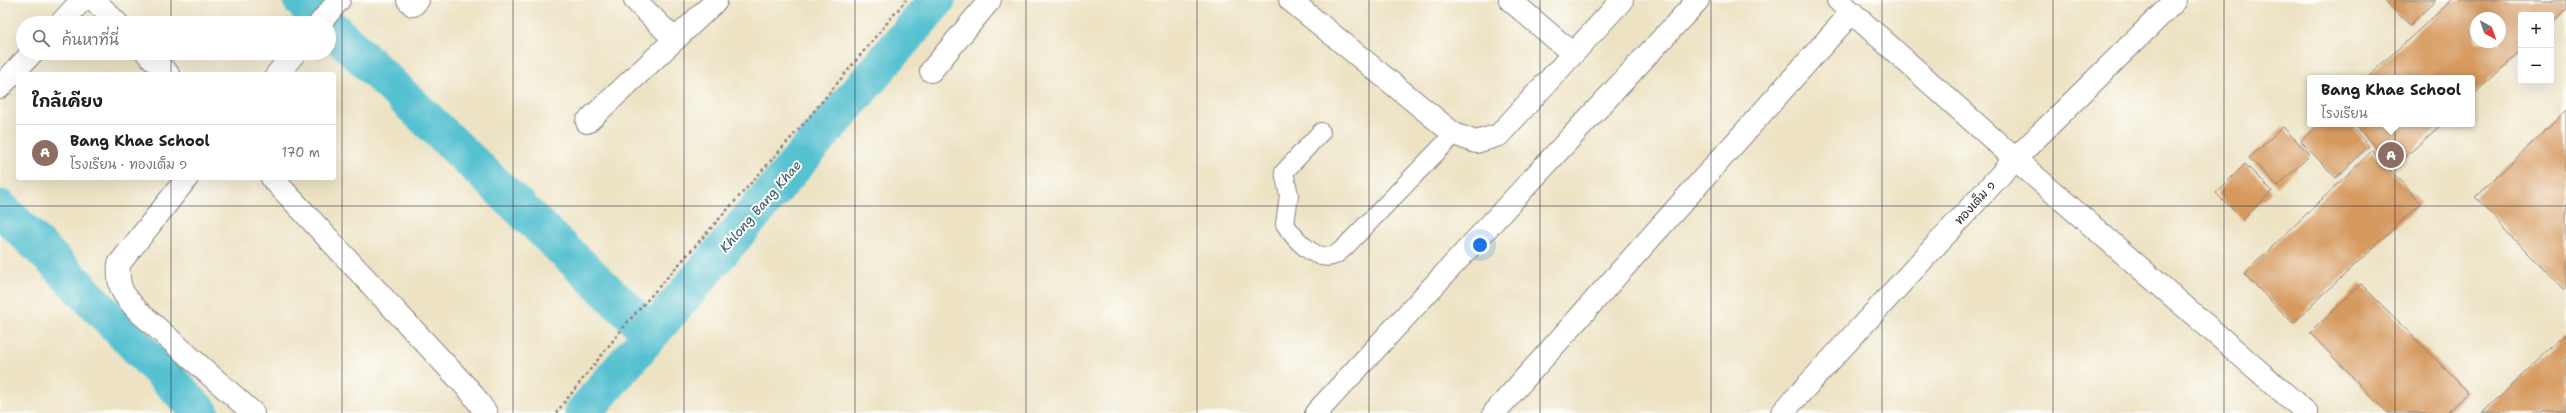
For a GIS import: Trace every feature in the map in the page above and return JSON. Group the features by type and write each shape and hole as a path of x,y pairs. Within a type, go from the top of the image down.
{"street":[{"path":"67,16 82,0"},
{"path":"94,0 110,16"},
{"path":"326,16 339,0"},
{"path":"408,0 413,5 418,0"},
{"path":"635,0 675,40"},
{"path":"931,71 990,0"},
{"path":"1290,0 1454,134 1476,142 1499,135 1572,53 1622,0"},
{"path":"1510,0 1572,53"},
{"path":"1316,413 1698,0"},
{"name":"ทองเต็ม ๑","path":"1782,413 2015,159 2176,0"},
{"path":"587,122 716,1"},
{"path":"1494,413 1845,6 2015,159 2308,413"},
{"path":"0,87 25,60"},
{"path":"154,60 166,72"},
{"path":"279,72 289,60"},
{"path":"185,180 119,264 118,282 126,298 139,312 253,413"},
{"path":"274,180 471,392 486,413"}],"lane":[{"path":"1321,132 1284,172 1289,195 1285,224 1292,236 1318,256 1333,256 1346,247 1454,134"}],"path":[{"path":"556,413 626,324 806,121 906,0"}],"building":[{"path":"2383,0 2436,0 2410,25"},
{"path":"2452,0 2566,0 2566,10 2554,21 2554,12 2518,12 2518,54 2475,93 2475,75 2369,75"},
{"path":"2566,111 2566,287 2563,290 2475,197"},
{"path":"2283,127 2310,155 2278,186 2249,158"},
{"path":"2316,127 2351,127 2369,146 2336,178 2301,141"},
{"path":"2357,127 2439,127 2394,167"},
{"path":"2372,151 2421,203 2293,323 2244,274"},
{"path":"2245,164 2272,191 2243,220 2216,193"},
{"path":"2361,284 2468,392 2446,413 2387,413 2310,333"},
{"path":"2566,334 2566,413 2482,413"}],"waterway":[{"path":"301,0 318,16"},
{"name":"Khlong Bang Khae","path":"583,413 937,0"},
{"path":"336,33 651,333"},
{"path":"0,208 55,262 201,413"}],"place":[{"name":"Bang Khae School","path":"2391,155"}]}
